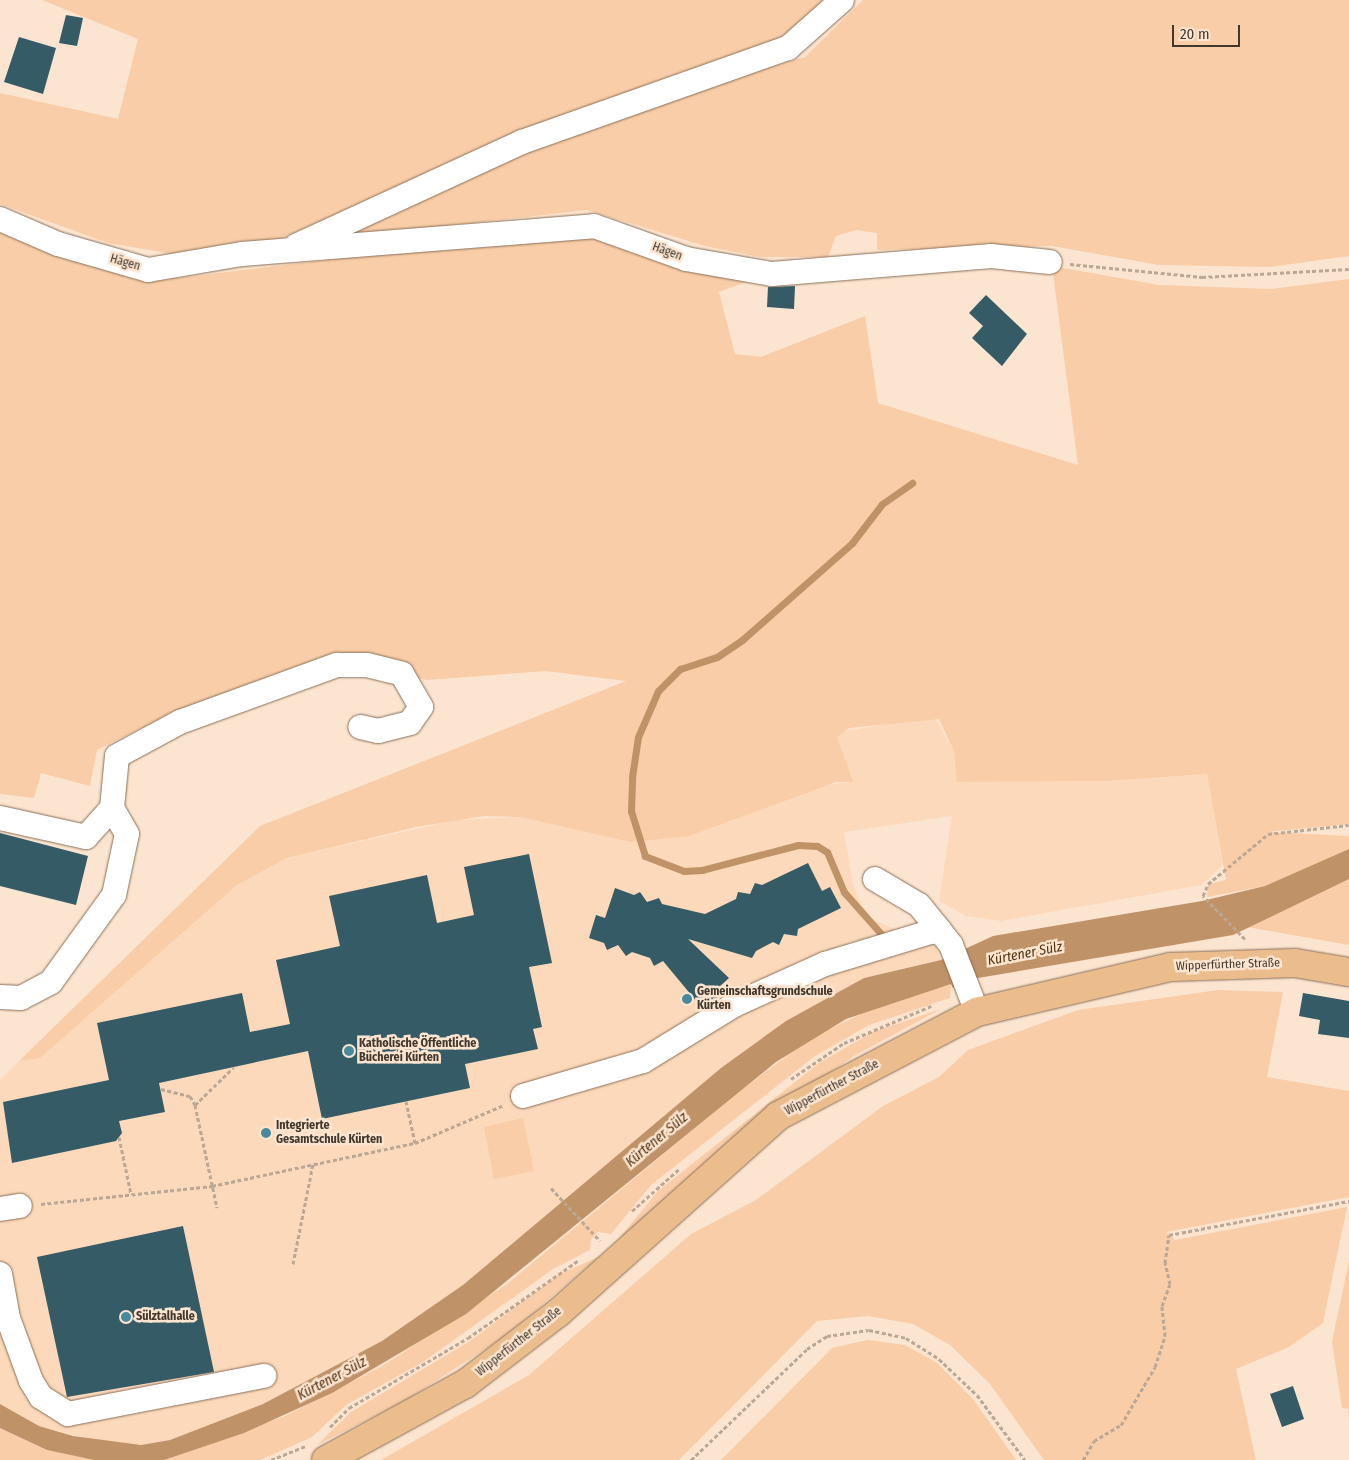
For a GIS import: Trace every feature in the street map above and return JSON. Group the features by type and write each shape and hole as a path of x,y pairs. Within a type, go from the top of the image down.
{"main road":[{"name":"Wipperfürther Straße","path":"320,1451 465,1384 550,1319 778,1116 974,1004 1172,967 1295,963 1349,972"}],"street":[{"name":"Hägen","path":"286,251 522,142 788,48 842,0"},
{"name":"Hägen","path":"0,219 58,244 148,270 286,251 594,226 686,259 772,274 991,256 1050,262"},
{"path":"0,997 20,998 51,982 114,895 127,834 112,808 117,756 180,722 337,664 367,665 402,674 421,707 410,723 378,731 360,727"},
{"path":"0,818 86,837 112,808"},
{"path":"875,879 919,906 940,936 974,1004"},
{"path":"524,1096 643,1061 734,1005 825,964 940,936"},
{"path":"0,1274 8,1318 31,1381 41,1397 68,1414 264,1376"}],"path":[{"path":"1050,262 1202,277 1349,270"},
{"path":"1237,935 1202,896 1208,884 1268,834 1349,825"},
{"path":"788,1081 871,1029 939,1005"},
{"path":"195,1105 234,1067"},
{"path":"161,1089 190,1096 195,1105 217,1208"},
{"path":"10,1208 212,1186 415,1143 524,1096"},
{"path":"406,1101 415,1143"},
{"path":"119,1137 131,1194"},
{"path":"293,1264 313,1164"},
{"path":"627,1216 684,1164"},
{"path":"551,1188 560,1200 604,1245"},
{"path":"1083,1460 1094,1441 1121,1424 1155,1367 1165,1336 1162,1306 1170,1284 1165,1262 1169,1235 1349,1201"},
{"path":"600,1249 609,1242"},
{"path":"326,1432 349,1408 432,1361 556,1272 586,1257"},
{"path":"691,1460 807,1349 827,1336 869,1330 906,1338 940,1359 977,1395 1025,1460"},
{"path":"271,1460 320,1451"}],"shaded area":[{"path":"42,0 834,0 769,49 606,104 262,246 179,255 108,243 0,204 0,93 118,119 138,39"},
{"path":"863,0 1349,0 1349,256 1270,267 1159,265 1052,246 877,250 877,233 856,230 836,236 828,257 759,257 705,246 587,210 316,241 633,107 805,57"},
{"path":"0,226 103,263 178,278 559,232 611,237 757,278 719,292 735,354 761,357 865,316 878,403 1078,465 1052,266 1159,285 1271,289 1349,279 1349,824 1268,832 1349,836 1349,849 1265,886 1207,897 1208,884 1226,880 1207,774 1107,781 957,782 954,752 939,719 849,728 837,737 853,782 836,782 689,836 631,842 521,817 484,816 416,827 287,858 237,885 40,1058 19,1061 260,826 626,681 546,671 427,680 346,663 311,665 139,729 97,750 90,786 41,773 34,798 0,794"},
{"name":"Integrierte Gesamtschule Kürten","path":"934,716 954,752 958,782 1107,781 1207,774 1223,865 1201,885 1001,921 966,916 939,901 952,816 844,832 853,885 862,907 874,920 897,930 925,924 941,960 864,978 721,1068 463,1285 382,1341 263,1404 170,1440 141,1445 105,1443 39,1426 0,1404 0,1080 19,1061 40,1058 237,885 287,858 456,820 521,817 852,782 837,737 840,732"},
{"path":"1349,879 1349,945 1247,927"},
{"path":"951,984 950,998 869,1025 815,1056 651,1185 611,1234 598,1232 591,1239 590,1250 553,1269 423,1362 346,1405 312,1437 260,1460 164,1460 285,1416 384,1365 507,1284 741,1090 813,1037 878,1006"},
{"path":"1218,990 1283,992 1267,1077 1349,1091 1349,1197 1166,1232 1175,1240 1347,1207 1323,1323 1289,1347 1236,1369 1256,1460 1044,1460 990,1384 950,1345 913,1324 868,1316 817,1321 679,1460 381,1460 529,1375 691,1234 756,1200 883,1106 939,1077 968,1050 1078,1010"},
{"path":"941,1009 854,1056 751,1128 616,1242 658,1191 819,1063 873,1032"},
{"path":"523,1118 534,1171 494,1179 484,1127"},
{"path":"600,1256 504,1337 403,1402 317,1445 351,1412 470,1341 558,1275"},
{"path":"1349,1261 1349,1424 1348,1409 1342,1408 1332,1342"},
{"path":"868,1340 905,1345 937,1363 973,1399 1016,1460 721,1460 832,1348"},
{"path":"0,1428 47,1450 94,1460 0,1460"}],"water":[{"name":"Kürtener Sülz","path":"1349,849 1349,879 1233,935 978,978 953,988 951,984 846,1019 776,1062 466,1314 332,1393 244,1433 164,1460 94,1460 47,1450 0,1428 0,1404 39,1426 73,1436 141,1445 170,1440 263,1404 382,1341 463,1285 721,1068 786,1021 864,978 941,960 993,936 1202,901 1265,886"}],"building":[{"path":"66,15 83,18 77,46 59,43"},
{"path":"19,37 56,48 43,94 4,82"},
{"path":"795,286 794,309 767,307 768,287"},
{"path":"986,295 1027,334 1002,366 972,338 983,326 969,313"},
{"path":"0,833 88,856 76,905 0,886"},
{"path":"529,854 552,963 529,967 542,1027 533,1029 538,1049 465,1064 470,1088 322,1119 308,1051 159,1083 165,1112 119,1121 122,1133 116,1141 12,1163 3,1102 109,1080 97,1023 242,993 250,1032 290,1024 276,960 340,946 329,896 427,875 437,923 474,915 464,867"},
{"path":"808,863 822,891 830,887 841,908 798,929 797,936 784,934 779,945 773,942 756,951 752,958 688,939 729,978 718,988 724,993 702,1008 663,961 654,966 650,958 632,952 626,956 618,945 607,950 604,943 589,938 596,915 605,918 615,888 634,895 640,892 647,902 659,898 662,904 705,914 736,899 738,892 750,894 755,883 762,885"},
{"path":"1303,993 1349,1001 1349,1038 1318,1034 1320,1020 1299,1016"},
{"name":"Sülztalhalle","path":"183,1226 214,1372 67,1397 37,1257"},
{"path":"1293,1386 1304,1419 1282,1427 1270,1394"}],"waterway":[{"path":"883,936 844,892 827,852 817,846 798,845 702,870 684,871 645,856 631,811 632,777 638,737 658,691 680,669 717,657 742,640 852,543 882,504 912,483"}],"place":[{"name":"Gemeinschaftsgrundschule Kürten","path":"687,999"},
{"name":"Katholische Öffentliche Bücherei Kürten","path":"349,1051"},
{"name":"Integrierte Gesamtschule Kürten","path":"266,1133"},
{"name":"Sülztalhalle","path":"126,1317"}]}
